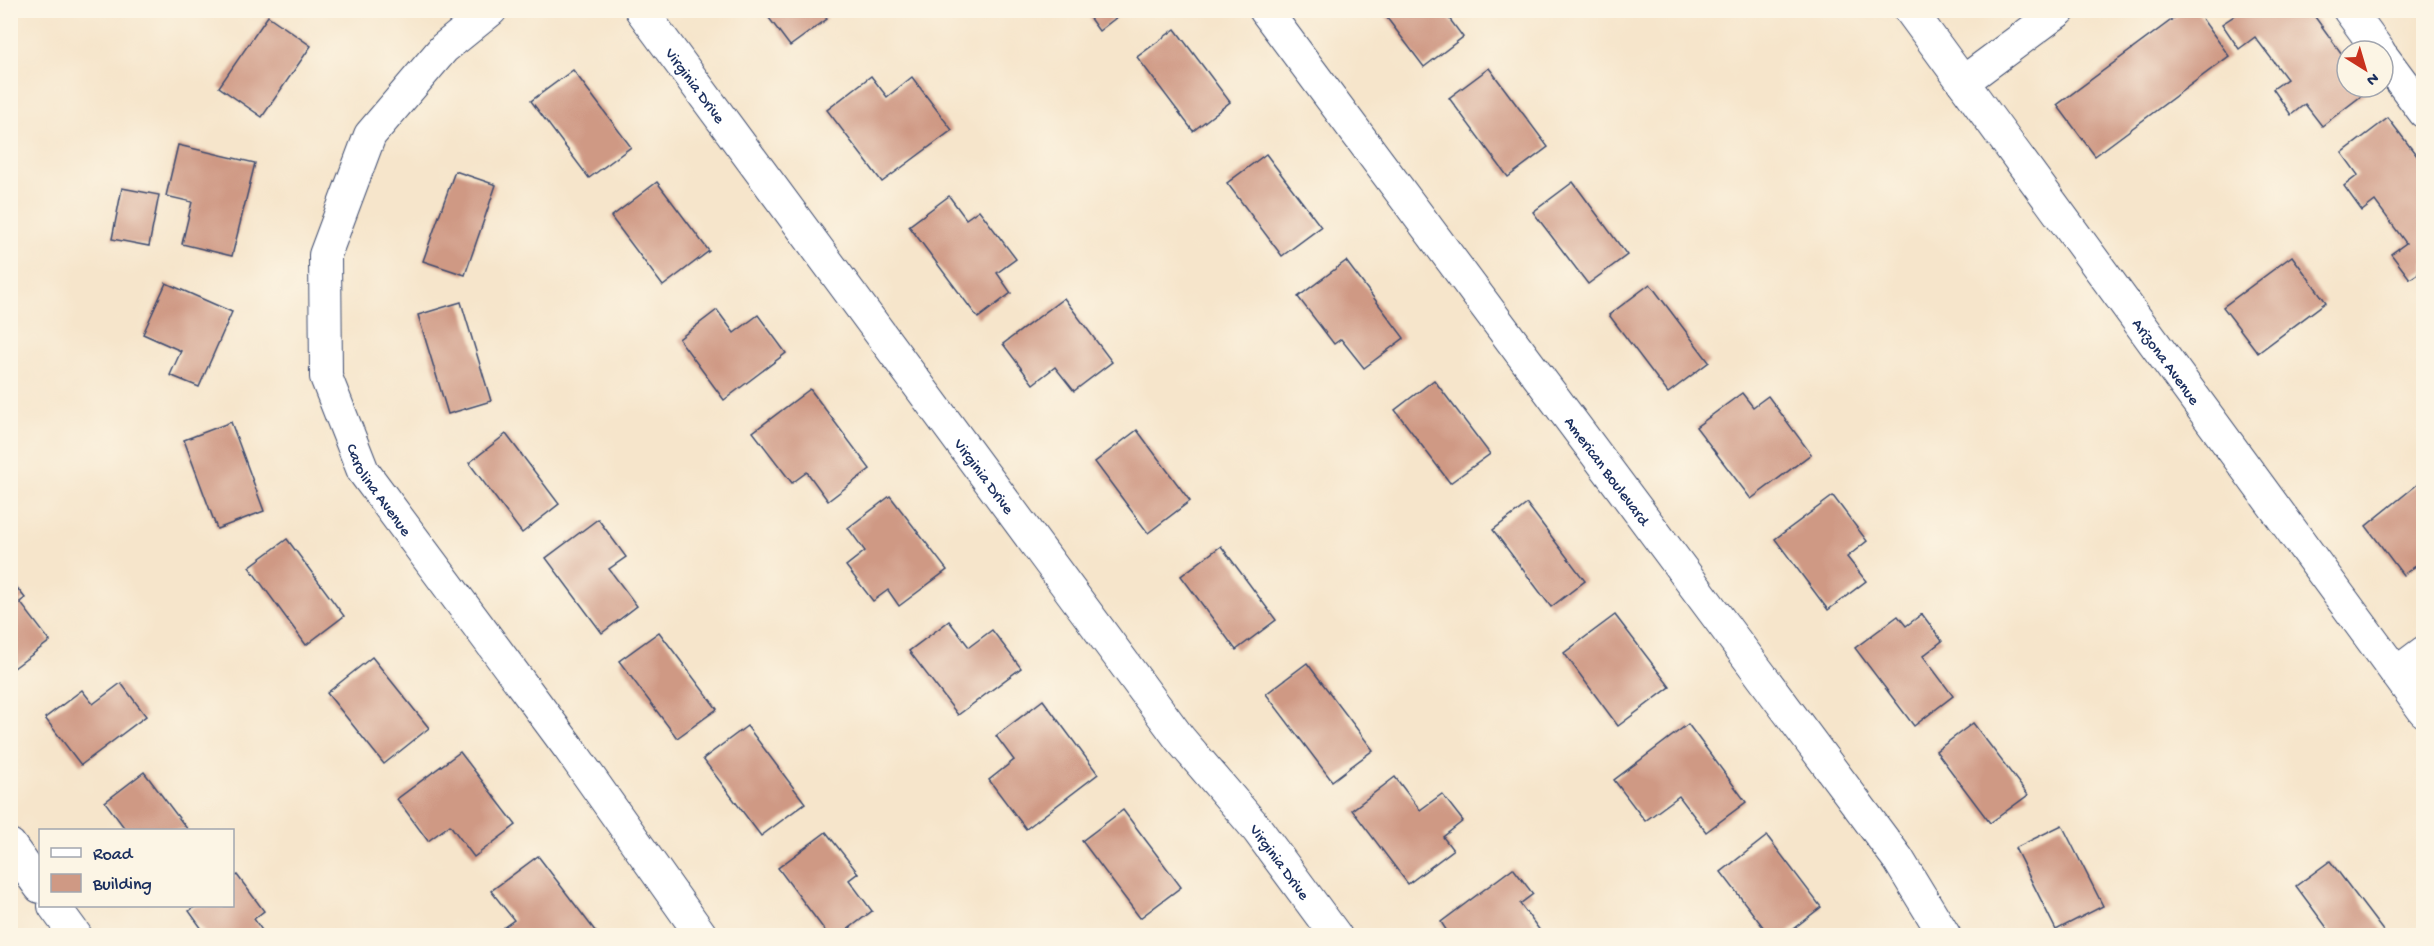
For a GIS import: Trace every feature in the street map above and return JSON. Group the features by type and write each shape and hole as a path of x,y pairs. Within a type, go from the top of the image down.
{"street":[{"name":"Carolina Avenue","path":"491,10 444,48 370,135 325,255 326,377 363,471 569,748 702,936"},
{"name":"Virginia Drive","path":"641,10 1180,739 1257,829 1336,936"},
{"name":"American Boulevard","path":"1265,10 1898,858 1946,936"},
{"name":"Arizona Avenue","path":"1911,10 2424,711"},
{"path":"1963,82 2060,10"},
{"path":"2349,10 2370,39"},
{"path":"2395,73 2424,112"},
{"path":"2396,673 2424,652"},
{"path":"10,845 39,886"},
{"path":"55,907 76,936"}],"building":[{"path":"763,10 820,10 827,19 790,46"},
{"path":"1084,10 1126,10 1099,31"},
{"path":"1381,10 1443,10 1463,37 1424,67"},
{"path":"2185,10 2196,10 2229,56 2095,156 2057,105"},
{"path":"2234,10 2310,10 2335,44 2335,99 2357,99 2322,126 2305,104 2291,115 2273,89 2287,79 2255,37 2239,49 2222,24 2237,14"},
{"path":"268,16 311,46 262,117 219,87"},
{"path":"1175,29 1230,102 1193,131 1137,57"},
{"path":"1489,68 1548,147 1508,177 1449,98"},
{"path":"573,70 631,147 589,178 531,101"},
{"path":"871,76 887,97 912,77 952,130 882,182 827,110"},
{"path":"2388,118 2424,165 2424,270 2410,279 2391,254 2406,243 2375,201 2362,211 2344,186 2358,175 2342,153"},
{"path":"178,145 255,163 232,256 182,244 192,202 166,196"},
{"path":"1266,154 1321,227 1282,256 1227,183"},
{"path":"455,171 496,185 465,275 423,261"},
{"path":"657,182 709,251 663,286 611,217"},
{"path":"1573,182 1627,255 1588,284 1533,212"},
{"path":"122,188 159,195 149,246 112,239"},
{"path":"949,196 966,219 979,210 1016,259 997,273 1011,293 978,318 909,226"},
{"path":"2292,256 2326,302 2258,353 2223,307"},
{"path":"1346,261 1404,338 1364,368 1341,339 1334,344 1298,297"},
{"path":"166,283 232,312 199,387 170,375 181,351 143,334"},
{"path":"1650,284 1709,362 1668,393 1609,315"},
{"path":"1064,298 1112,362 1074,391 1055,367 1033,384 1003,344"},
{"path":"461,302 491,401 448,414 418,315"},
{"path":"717,310 734,333 758,315 786,353 724,400 679,339"},
{"path":"1434,380 1490,454 1450,483 1395,410"},
{"path":"810,389 870,469 828,501 807,472 792,483 753,432"},
{"path":"1742,393 1753,407 1768,396 1811,454 1751,499 1696,427"},
{"path":"231,422 264,511 217,529 184,440"},
{"path":"1137,430 1190,501 1148,533 1095,462"},
{"path":"506,434 559,504 522,533 469,463"},
{"path":"2424,479 2424,560 2403,575 2366,526"},
{"path":"890,496 947,570 899,606 888,590 873,601 846,566 865,551 848,528"},
{"path":"1833,496 1867,541 1847,557 1866,581 1828,610 1775,539"},
{"path":"1527,504 1585,581 1551,607 1493,530"},
{"path":"598,519 626,557 609,569 637,606 602,633 546,558"},
{"path":"287,539 344,616 306,645 249,567"},
{"path":"1221,546 1276,620 1236,650 1181,576"},
{"path":"10,579 25,598 20,602 50,641 14,668 10,663"},
{"path":"1922,614 1942,641 1923,656 1953,696 1914,726 1855,648 1898,616 1906,626"},
{"path":"1615,615 1670,687 1618,726 1564,653"},
{"path":"949,621 969,647 992,630 1021,668 958,715 909,651"},
{"path":"659,632 717,709 677,738 619,661"},
{"path":"372,657 429,728 384,764 327,693"},
{"path":"1307,663 1373,750 1332,781 1266,694"},
{"path":"121,683 146,716 81,765 45,718 82,690 93,704"},
{"path":"1043,700 1098,774 1026,829 989,780 1014,760 996,736"},
{"path":"1973,723 2028,795 1990,823 1936,751"},
{"path":"1688,724 1746,802 1706,832 1679,796 1645,821 1614,780"},
{"path":"747,726 805,803 761,836 703,759"},
{"path":"460,752 516,825 474,857 450,825 428,841 397,799"},
{"path":"144,772 187,829 125,829 105,802"},
{"path":"1395,777 1420,810 1442,794 1463,821 1443,837 1453,850 1408,884 1352,810"},
{"path":"1123,810 1181,887 1140,918 1082,841"},
{"path":"2062,825 2103,906 2056,930 2015,848"},
{"path":"826,832 858,873 849,880 872,911 839,936 829,936 778,868"},
{"path":"1767,836 1821,907 1784,936 1770,936 1721,872"},
{"path":"538,856 599,936 509,936 503,928 514,920 491,891"},
{"path":"2330,861 2387,936 2333,936 2296,886"},
{"path":"1513,868 1533,894 1520,904 1544,936 1450,936 1441,922"},
{"path":"237,875 264,911 254,919 266,936 207,936 189,911 195,907 234,907 234,877"}]}
